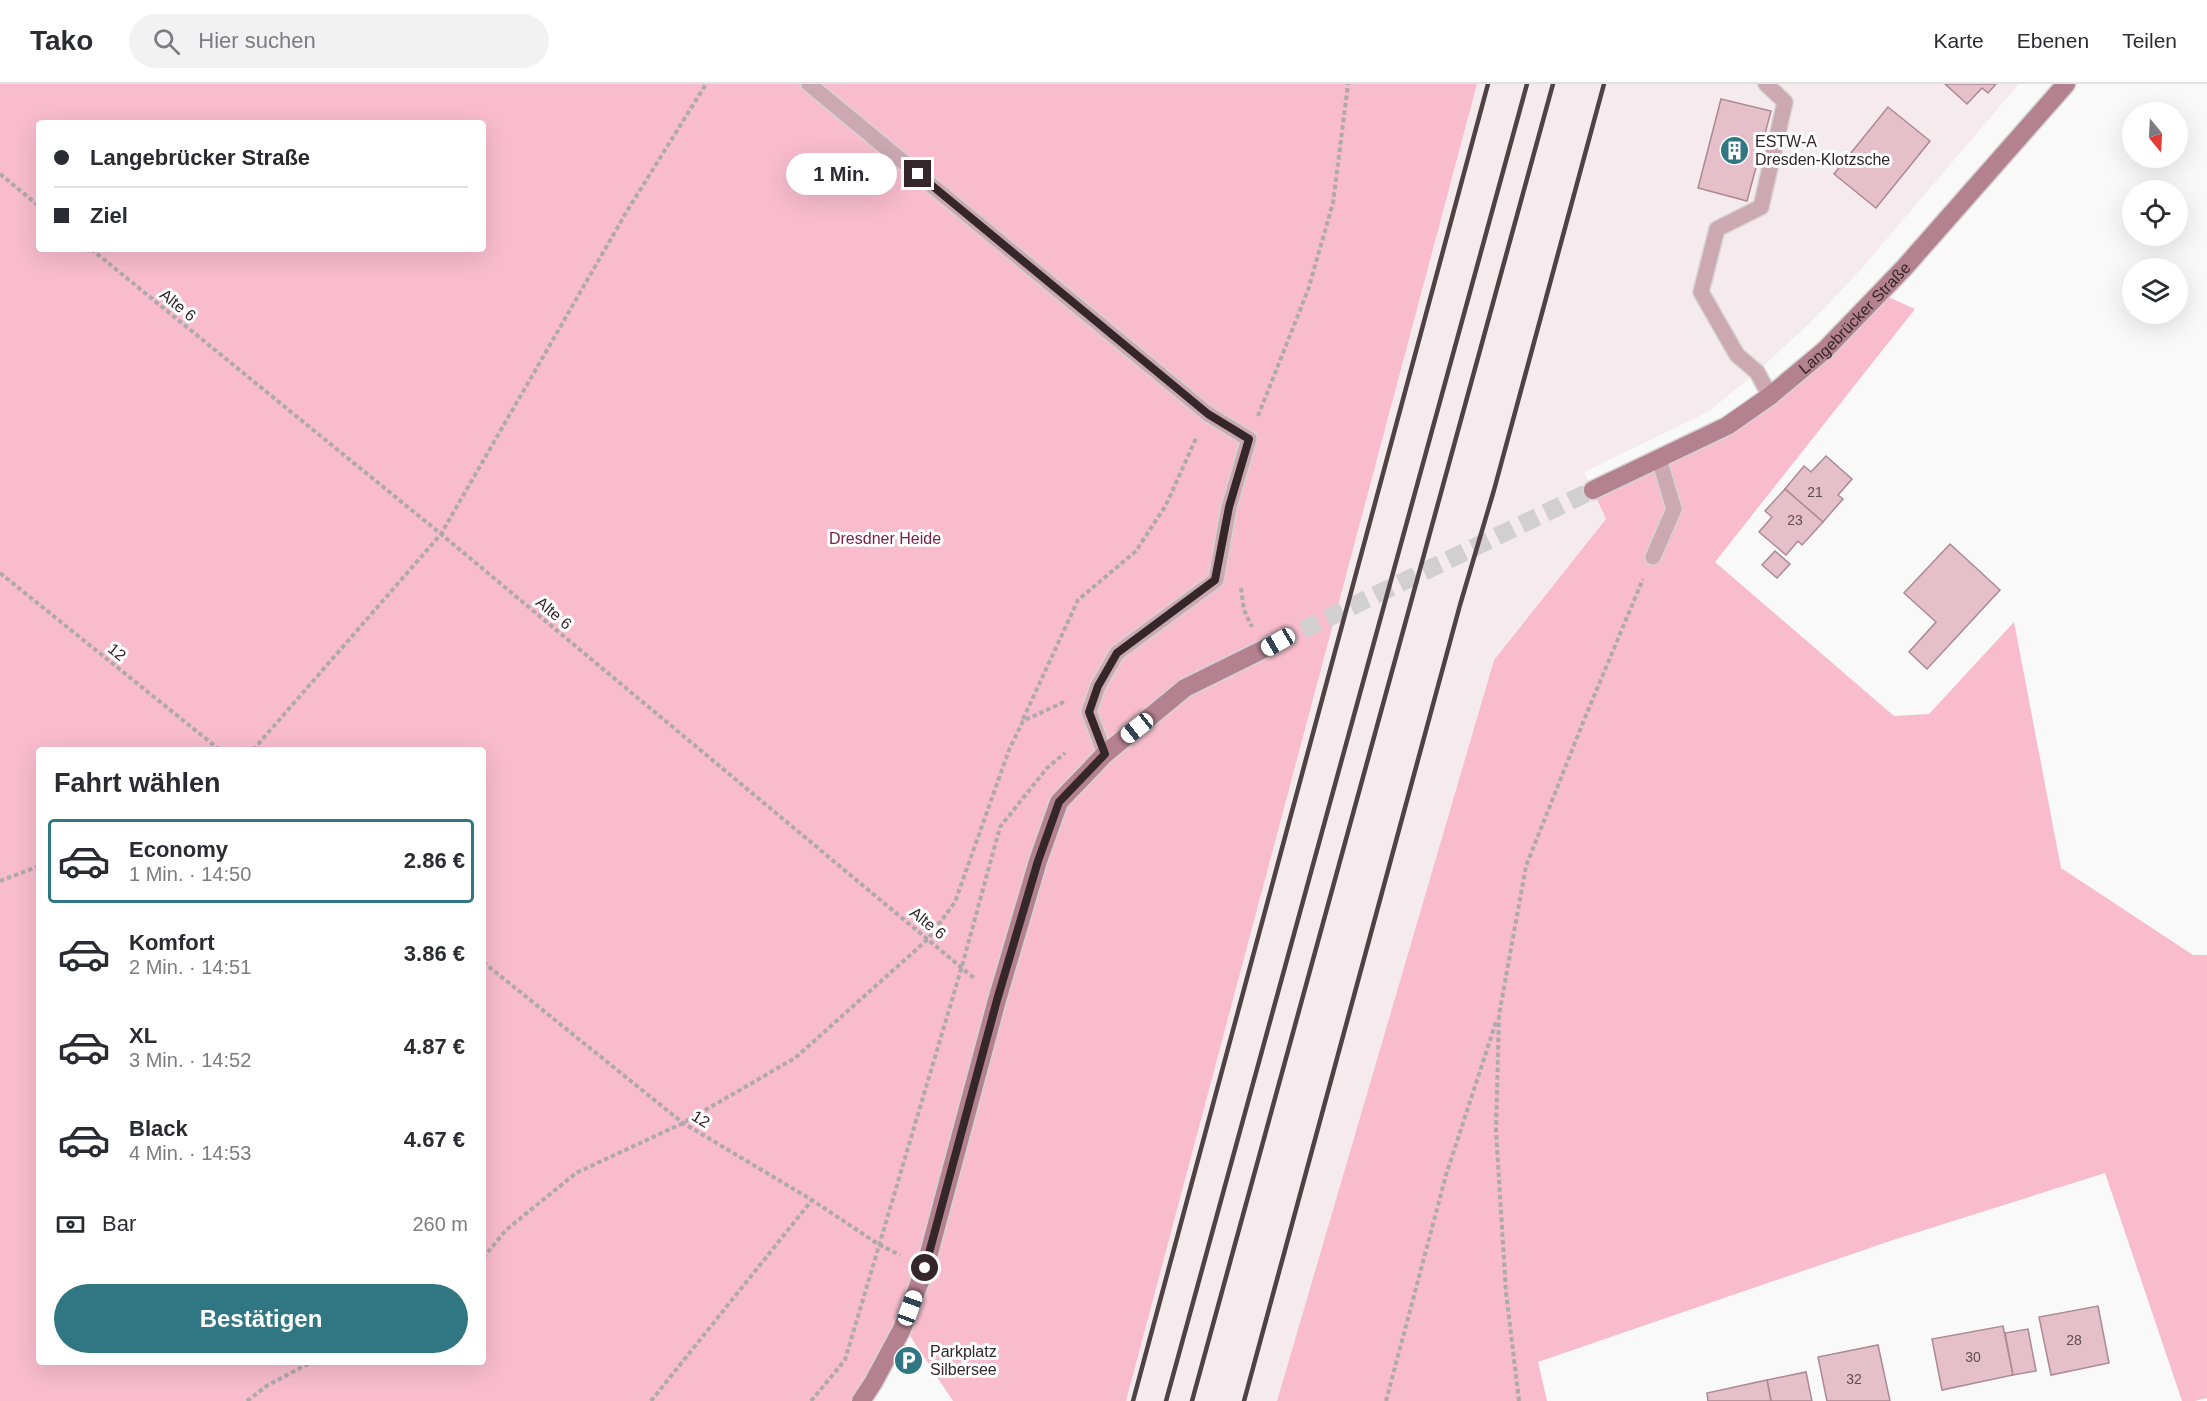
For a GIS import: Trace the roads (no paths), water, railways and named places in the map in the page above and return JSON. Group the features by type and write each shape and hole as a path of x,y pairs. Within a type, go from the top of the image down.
{"main road":[{"name":"Langebrücker Straße","path":"1593,490 1727,426 1770,396 1825,350 1904,268 2066,84"},
{"path":"861,1401 902,1329 925,1268 997,1000 1038,861 1059,802 1105,754 1185,688 1278,642"}],"lane":[{"path":"809,84 1208,414 1249,439 1229,507 1215,580 1117,653 1098,686 1089,712 1105,754"},
{"path":"1766,84 1785,102 1761,207 1717,229 1701,292 1737,356 1757,372 1770,396"},
{"path":"1653,557 1674,508 1659,459"}],"tunnel":[{"path":"1278,642 1593,490"}],"railway":[{"path":"1133,1401 1488,84"},
{"path":"1166,1401 1527,84"},
{"path":"1192,1401 1553,84"},
{"path":"1244,1401 1604,84"}],"place":[{"name":"ESTW-A Dresden-Klotzsche","path":"1734,150"},
{"name":"Parkplatz Silbersee","path":"909,1360"}],"park label":[{"name":"Dresdner Heide","path":"885,538"}]}
